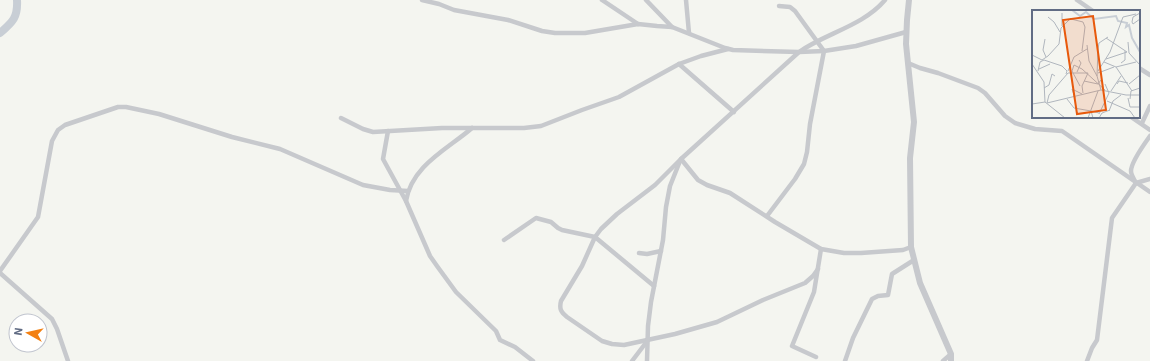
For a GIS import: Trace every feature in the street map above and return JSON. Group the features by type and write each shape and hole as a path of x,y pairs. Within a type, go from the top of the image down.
{"street":[{"path":"422,0 458,11 508,20 542,31 555,33 585,34 638,24 672,27 728,49"},
{"path":"602,0 638,24"},
{"path":"646,0 672,27"},
{"path":"686,0 689,33"},
{"path":"818,269 813,276 804,283 763,300 717,322 682,332 624,345 602,341 562,312 559,307 582,266 595,237 617,214 655,185 681,159 799,52 830,37 872,13 885,0"},
{"path":"909,0 906,32 914,122 910,158 911,247 920,283 951,358 943,361"},
{"path":"1077,0 1092,10"},
{"path":"767,216 795,179 804,164 824,51 796,11 790,7 779,6"},
{"path":"341,118 369,131 442,128 524,128 541,126 582,110 619,98 679,64 701,56 728,49 799,52 824,51 856,46 906,32"},
{"path":"908,63 978,88 985,93 1005,116 1014,123 1035,129 1062,131 1150,192"},
{"path":"679,64 734,112"},
{"path":"1140,69 1150,75"},
{"path":"1142,123 1150,106"},
{"path":"68,361 52,319 0,272 38,217 52,141 58,130 65,125 118,107 126,107 159,114 232,137 280,150 363,185 408,191"},
{"path":"1133,118 1150,130"},
{"path":"406,201 408,191 424,166 472,128"},
{"path":"388,131 383,159 406,201 430,256 456,292 496,331 500,340 515,347 533,361"},
{"path":"1136,183 1132,175 1132,165 1150,136"},
{"path":"681,159 698,180 706,185 726,190 821,249 844,253 861,253 903,250 911,247"},
{"path":"647,361 648,326 661,252 668,195 681,159"},
{"path":"1088,361 1092,348 1097,340 1112,218 1136,183 1150,179"},
{"path":"504,240 536,218 551,222 562,230 595,237 654,286"},
{"path":"816,357 792,346 814,292 821,249"},
{"path":"639,253 647,254 661,252"},
{"path":"845,361 853,338 872,299 878,296 888,295 892,274 914,260"},
{"path":"632,361 648,340"}],"waterway":[{"path":"0,33 14,19 17,11 17,0"}]}
